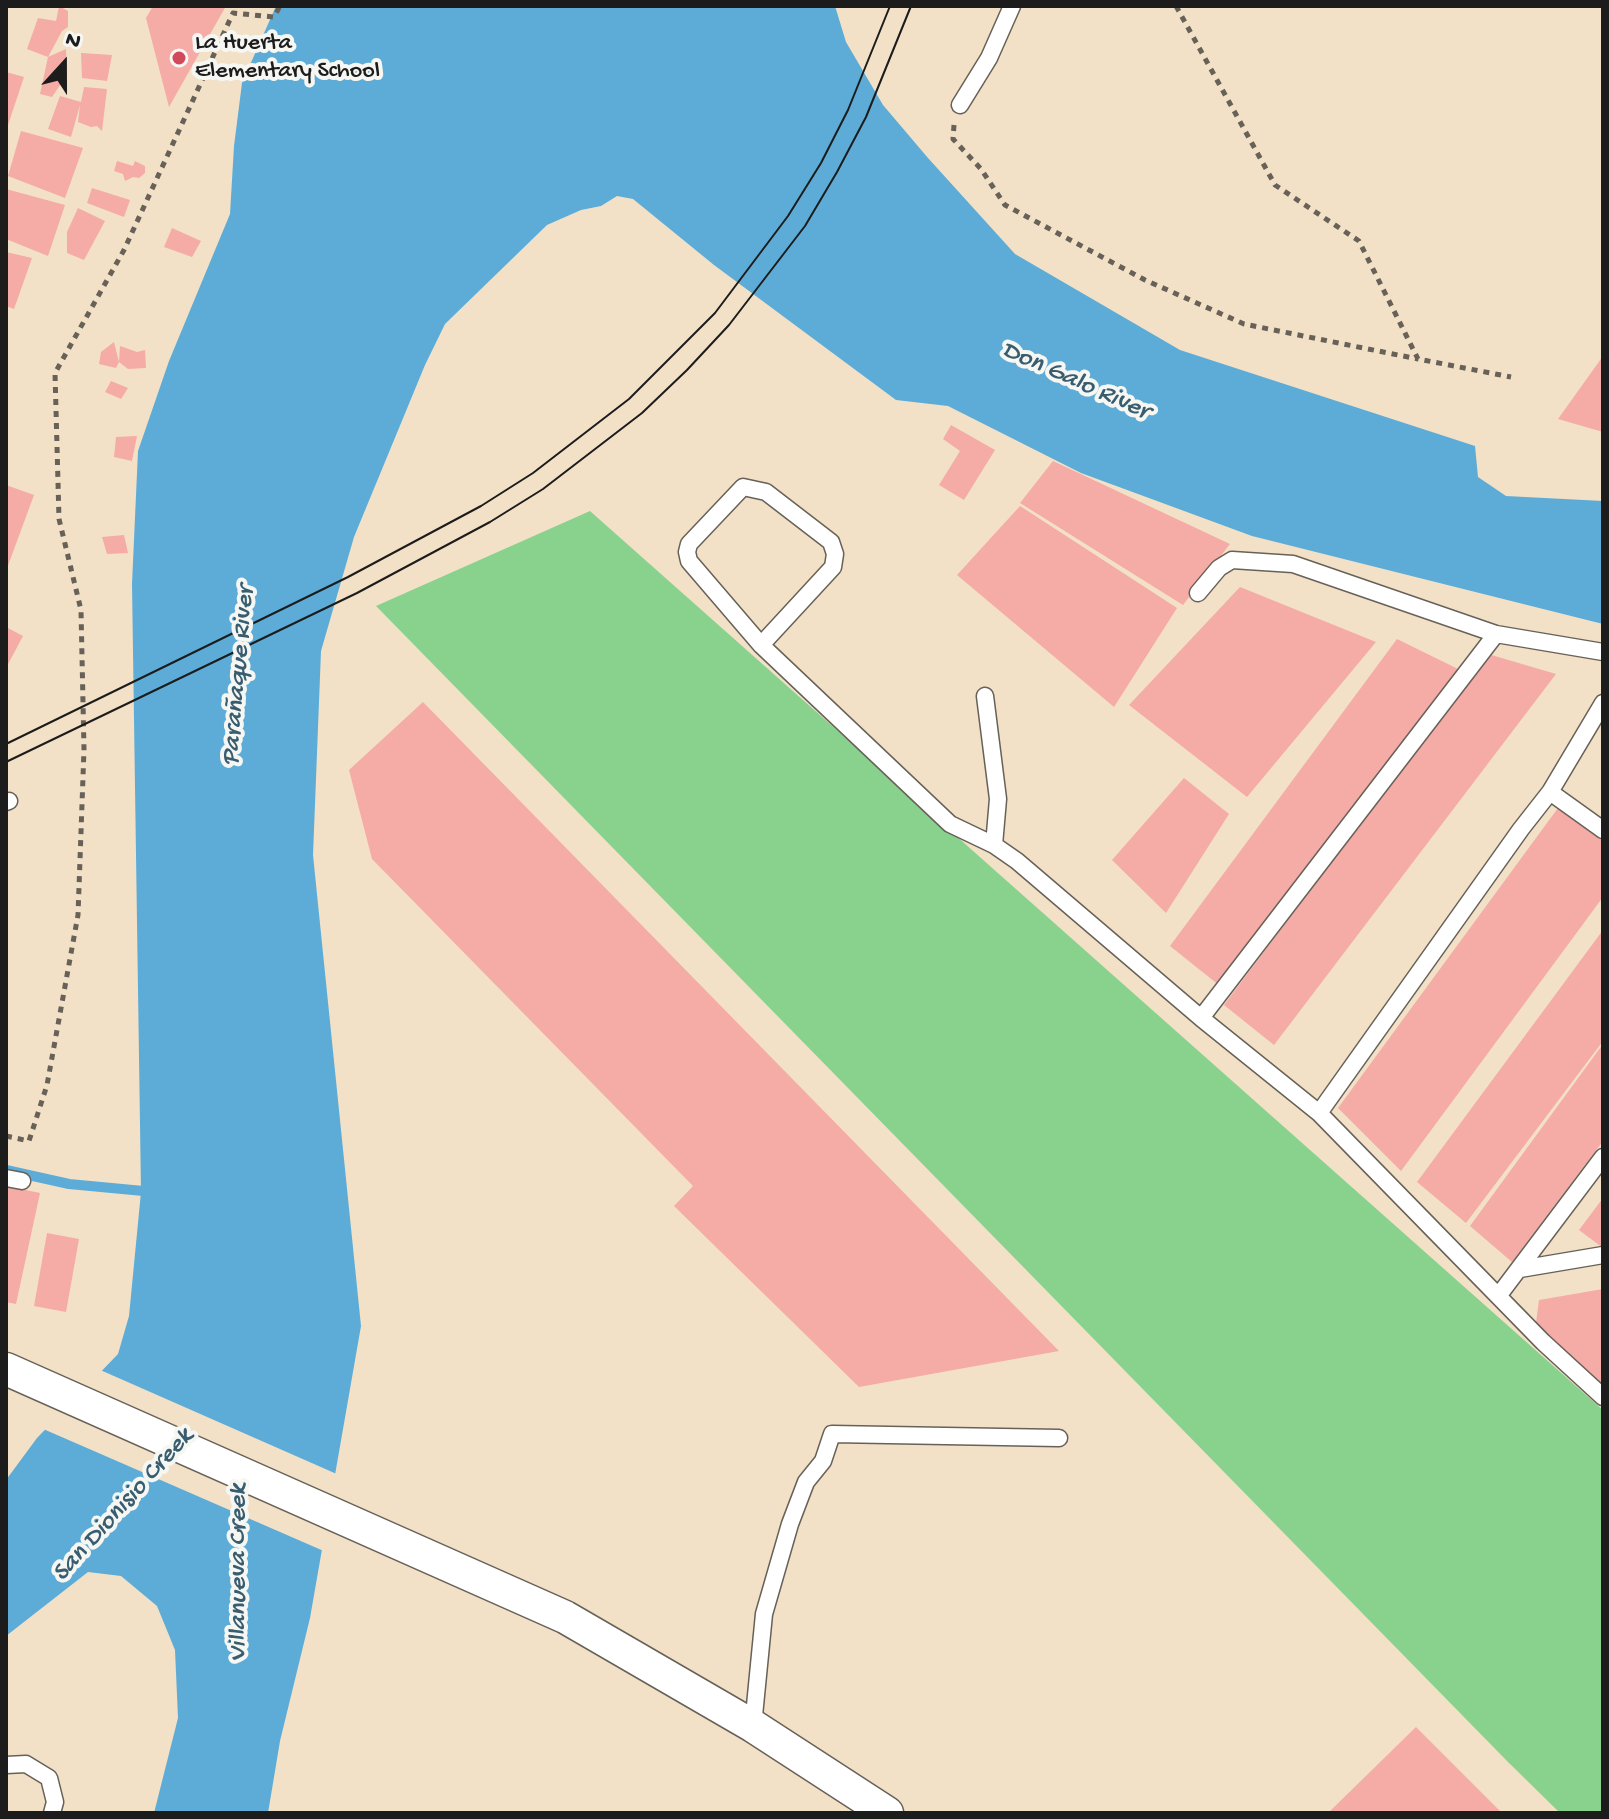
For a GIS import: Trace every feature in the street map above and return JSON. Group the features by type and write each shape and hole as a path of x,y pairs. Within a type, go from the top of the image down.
{"street":[{"path":"8,1369 565,1617 753,1726 887,1813"}],"lane":[{"path":"960,105 989,58 1012,6"},
{"path":"761,645 833,567 835,554 831,542 766,492 743,487 689,544 687,552 689,561 761,645 950,824 994,845 1017,861 1201,1018 1319,1113 1543,1342 1603,1397"},
{"path":"1198,593 1219,568 1232,560 1293,564 1496,634 1603,652"},
{"path":"1201,1018 1496,634"},
{"path":"985,696 998,799 994,845"},
{"path":"1319,1113 1550,792 1603,703"},
{"path":"1550,792 1603,830"},
{"path":"1499,1295 1603,1157"},
{"path":"1520,1269 1603,1255"},
{"path":"753,1726 764,1614 790,1524 806,1482 823,1461 832,1434 1059,1438"},
{"path":"6,1765 26,1764 49,1778 55,1802 52,1813"}],"path":[{"path":"6,1136 29,1141 47,1085 78,915 84,749 81,610 59,519 55,373 124,250 233,13 274,17 280,6"},
{"path":"1176,6 1275,185 1359,241 1418,359"},
{"path":"960,105 953,139 981,169 1005,205 1145,280 1244,324 1511,377"}],"green space":[{"path":"590,511 1603,1410 1603,1813 1560,1813 1508,1762 376,606"}],"water":[{"path":"276,6 835,6 846,42 883,105 1015,254 1180,350 1475,446 1478,477 1506,496 1603,501 1603,624 1252,536 1081,473 948,406 896,400 714,265 633,199 617,196 601,206 581,210 547,225 445,324 354,537 321,651 313,855 361,1326 310,1618 280,1741 268,1813 154,1813 178,1718 175,1650 157,1606 121,1576 88,1572 6,1636 6,1480 37,1438 118,1354 129,1316 141,1192 132,584 138,451 169,361 230,214 242,83"}],"pier":[{"path":"98,1369 339,1475 326,1552 41,1428"}],"building":[{"path":"59,6 68,11 68,27 62,31 48,57 27,49 38,18 56,21"},
{"path":"153,6 226,6 169,107 146,18"},
{"path":"66,49 67,75 52,97 40,94 48,57"},
{"path":"81,53 112,55 107,81 82,78"},
{"path":"6,72 24,77 7,128 6,128"},
{"path":"84,87 107,89 102,131 97,126 78,122 80,105 71,137 48,129 60,96 81,102"},
{"path":"21,131 83,148 65,198 8,176"},
{"path":"117,161 133,166 135,161 145,166 145,173 139,178 125,181 123,174 114,171"},
{"path":"92,188 130,200 124,217 87,203"},
{"path":"6,189 65,205 48,256 6,239"},
{"path":"78,208 105,221 84,260 67,253 67,232"},
{"path":"172,228 201,241 192,257 164,247"},
{"path":"6,252 32,258 14,309 6,306"},
{"path":"114,342 119,362 116,368 99,364 101,352"},
{"path":"120,346 137,352 145,350 146,368 128,369 119,362"},
{"path":"1603,356 1603,432 1558,419"},
{"path":"111,381 128,388 121,399 105,392"},
{"path":"951,425 995,450 964,500 939,485 960,451 943,439"},
{"path":"137,436 132,461 114,457 116,437"},
{"path":"1053,461 1230,544 1183,605 1020,503"},
{"path":"6,485 34,495 6,571"},
{"path":"1020,506 1177,608 1114,707 957,575"},
{"path":"124,535 128,553 107,554 102,537"},
{"path":"1240,587 1376,642 1247,797 1129,705"},
{"path":"6,627 23,636 6,668"},
{"path":"1397,639 1458,669 1220,986 1170,946"},
{"path":"1488,654 1556,674 1274,1045 1224,1005"},
{"path":"423,702 1059,1351 859,1387 674,1206 693,1186 372,859 349,770"},
{"path":"1184,778 1229,814 1166,913 1112,860"},
{"path":"1558,808 1603,841 1603,897 1401,1171 1338,1108"},
{"path":"1603,930 1603,1041 1466,1223 1417,1182"},
{"path":"1603,1044 1603,1141 1512,1262 1470,1226"},
{"path":"6,1186 40,1193 16,1304 6,1302"},
{"path":"1603,1198 1603,1248 1579,1230"},
{"path":"47,1233 79,1239 66,1312 34,1306"},
{"path":"1603,1289 1603,1385 1535,1331 1539,1300"},
{"path":"1416,1727 1502,1813 1328,1813"}],"waterway":[{"path":"6,1170 69,1184 154,1192"}],"tram line":[{"path":"6,744 348,577 481,506 533,473 629,399 715,313 788,216 821,163 848,110 890,6"},
{"path":"6,762 357,593 490,522 543,489 642,413 729,325 805,226 866,117 911,6"}],"place":[{"name":"La Huerta Elementary School","path":"179,58"}],"water label":[{"name":"Don Galo River","path":"1075,382"},
{"name":"Parañaque River","path":"240,676"},
{"name":"San Dionisio Creek","path":"124,1506"},
{"name":"Villanueva Creek","path":"240,1573"}]}
